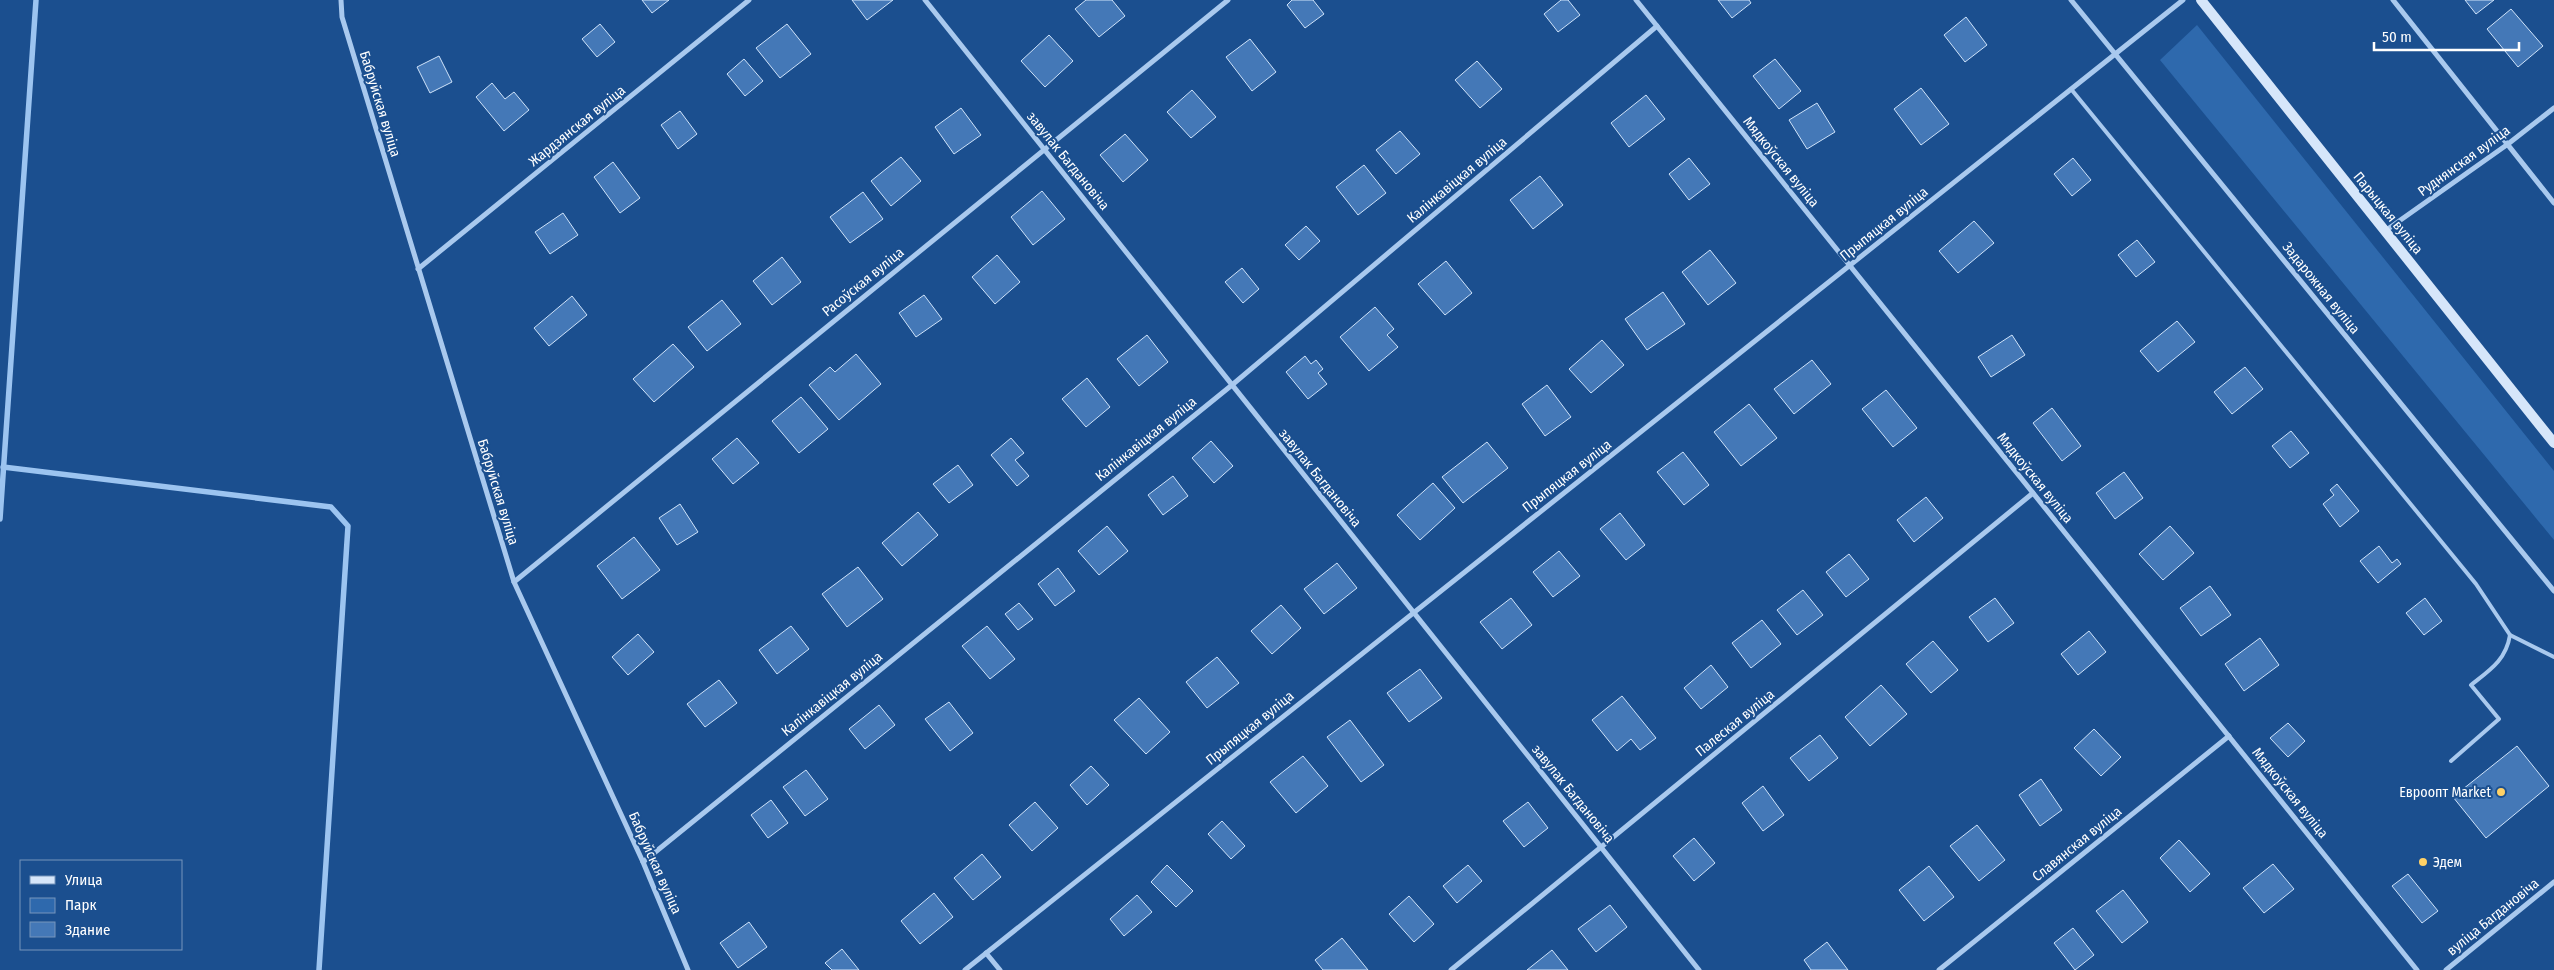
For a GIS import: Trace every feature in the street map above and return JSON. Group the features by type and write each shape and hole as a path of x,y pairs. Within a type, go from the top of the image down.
{"main road":[{"name":"Парыцкая вуліца","path":"2201,0 2554,443"}],"street":[{"name":"Бабруйская вуліца","path":"341,0 342,17 514,582 643,862 688,970"},
{"name":"Жардзянская вуліца","path":"418,269 749,0"},
{"name":"завулак Багдановіча","path":"925,0 1698,970"},
{"name":"Расоўская вуліца","path":"514,582 1228,0"},
{"name":"Мядкоўская вуліца","path":"1636,0 2417,970"},
{"name":"Задарожная вуліца","path":"2071,0 2554,591"},
{"name":"Прыпяцкая вуліца","path":"965,970 2183,0"},
{"path":"2392,0 2554,203"},
{"name":"Калінкавіцкая вуліца","path":"643,862 1232,385 1657,26"},
{"name":"Руднянская вуліца","path":"2386,231 2508,144 2554,108"},
{"name":"Палеская вуліца","path":"1451,970 2033,494"},
{"name":"Славянская вуліца","path":"1939,970 2229,736"},
{"name":"вуліца Багдановіча","path":"2446,970 2554,882"},
{"path":"986,953 1000,970"}],"lane":[{"path":"2072,89 2476,584 2510,635 2554,657"},
{"path":"2451,761 2499,719 2471,685 2494,666 2508,650 2510,635"}],"green space":[{"path":"2197,25 2554,471 2554,540 2160,60"}],"building":[{"path":"642,0 669,0 652,13"},
{"path":"852,0 893,0 867,20"},
{"path":"1086,0 1112,0 1125,16 1099,37 1075,9"},
{"path":"1292,0 1313,0 1324,14 1305,28 1287,5"},
{"path":"1561,0 1568,0 1580,15 1558,32 1544,14"},
{"path":"1718,0 1749,0 1751,3 1732,18"},
{"path":"2465,0 2494,0 2476,14"},
{"path":"2511,9 2543,46 2518,67 2487,29"},
{"path":"1966,17 1987,45 1965,62 1944,35"},
{"path":"600,24 615,42 597,57 582,39"},
{"path":"787,24 811,54 780,78 756,48"},
{"path":"1049,35 1073,61 1045,87 1021,61"},
{"path":"1250,39 1276,72 1252,91 1226,57"},
{"path":"439,56 452,82 430,93 417,67"},
{"path":"744,59 763,81 745,96 727,74"},
{"path":"1775,59 1801,91 1779,109 1753,76"},
{"path":"1477,61 1502,89 1480,108 1455,80"},
{"path":"492,83 505,99 514,92 529,110 504,131 476,97"},
{"path":"1921,88 1949,124 1921,145 1894,109"},
{"path":"1192,90 1216,117 1191,138 1167,112"},
{"path":"1646,95 1665,119 1629,147 1611,123"},
{"path":"1817,103 1835,132 1807,149 1789,120"},
{"path":"961,108 981,135 954,154 935,127"},
{"path":"680,111 697,134 678,149 661,125"},
{"path":"1400,131 1420,154 1396,174 1376,150"},
{"path":"1125,134 1148,160 1123,182 1100,155"},
{"path":"901,157 921,181 891,206 871,181"},
{"path":"1689,158 1710,184 1689,200 1669,174"},
{"path":"2073,158 2091,180 2072,196 2054,174"},
{"path":"613,162 640,198 620,213 594,177"},
{"path":"1364,165 1386,193 1358,215 1336,187"},
{"path":"1540,176 1563,205 1533,229 1510,200"},
{"path":"1042,191 1065,219 1033,245 1011,217"},
{"path":"863,192 883,219 850,243 830,217"},
{"path":"563,213 578,235 550,254 535,232"},
{"path":"1974,221 1994,243 1958,273 1939,251"},
{"path":"1306,226 1320,241 1299,260 1285,245"},
{"path":"2137,240 2155,262 2136,277 2118,255"},
{"path":"1710,250 1736,283 1708,305 1682,272"},
{"path":"997,255 1020,282 995,304 972,277"},
{"path":"782,257 801,282 772,305 753,281"},
{"path":"1446,261 1472,293 1445,315 1418,284"},
{"path":"1242,268 1259,289 1243,303 1225,282"},
{"path":"1663,292 1685,324 1647,350 1625,319"},
{"path":"924,295 942,319 916,337 899,313"},
{"path":"572,296 587,315 549,346 534,328"},
{"path":"722,300 741,324 707,351 688,327"},
{"path":"1375,307 1394,329 1387,335 1398,347 1369,371 1340,337"},
{"path":"2177,321 2195,342 2158,372 2140,351"},
{"path":"1147,335 1168,362 1139,386 1117,359"},
{"path":"2012,335 2025,355 1991,377 1978,357"},
{"path":"1602,340 1624,365 1591,393 1569,369"},
{"path":"673,344 694,367 654,402 633,379"},
{"path":"856,354 881,384 839,420 809,385 830,367 835,372"},
{"path":"1305,356 1311,364 1316,360 1323,369 1318,373 1327,384 1308,399 1286,372"},
{"path":"1812,360 1831,384 1794,414 1774,389"},
{"path":"2245,367 2263,389 2232,414 2214,392"},
{"path":"1087,378 1110,407 1086,427 1062,399"},
{"path":"1547,385 1571,417 1545,436 1522,404"},
{"path":"1886,390 1917,428 1893,447 1862,409"},
{"path":"801,397 828,429 799,453 772,421"},
{"path":"1749,404 1777,438 1741,466 1714,432"},
{"path":"2052,408 2081,446 2062,461 2033,423"},
{"path":"2291,431 2309,453 2290,468 2272,446"},
{"path":"737,438 759,463 733,484 712,459"},
{"path":"1011,438 1024,453 1015,460 1029,476 1017,486 991,455"},
{"path":"1211,441 1233,466 1214,483 1192,458"},
{"path":"1487,442 1508,468 1463,503 1442,477"},
{"path":"1683,452 1709,485 1684,505 1657,472"},
{"path":"958,465 973,485 949,503 933,484"},
{"path":"2124,472 2143,498 2115,519 2096,493"},
{"path":"1173,476 1188,496 1163,515 1148,495"},
{"path":"1433,483 1455,508 1420,540 1397,515"},
{"path":"2337,484 2359,511 2340,527 2323,504 2334,495 2330,490"},
{"path":"1926,497 1943,518 1914,542 1897,520"},
{"path":"680,504 698,532 677,545 659,518"},
{"path":"918,512 938,535 902,566 882,543"},
{"path":"1620,513 1645,545 1626,560 1600,529"},
{"path":"1107,526 1128,551 1099,575 1078,551"},
{"path":"2170,526 2194,553 2163,580 2139,554"},
{"path":"634,537 660,570 622,599 597,566"},
{"path":"2379,546 2392,563 2397,559 2401,564 2378,583 2360,561"},
{"path":"1559,551 1580,576 1553,597 1533,572"},
{"path":"1849,554 1869,579 1846,597 1826,572"},
{"path":"1337,563 1357,588 1324,614 1304,589"},
{"path":"858,567 883,599 847,627 822,594"},
{"path":"1058,568 1075,591 1055,606 1038,584"},
{"path":"2210,586 2231,615 2201,636 2180,608"},
{"path":"1803,590 1823,615 1797,635 1777,610"},
{"path":"1511,598 1532,625 1502,649 1480,622"},
{"path":"1995,598 2014,623 1988,642 1969,617"},
{"path":"2425,598 2442,621 2424,635 2406,613"},
{"path":"1019,603 1033,619 1018,630 1005,614"},
{"path":"1281,605 1301,628 1272,654 1251,631"},
{"path":"1762,620 1781,644 1751,668 1732,643"},
{"path":"791,626 809,649 777,674 759,650"},
{"path":"987,626 1015,659 990,679 962,646"},
{"path":"2089,631 2106,652 2078,675 2061,654"},
{"path":"638,634 654,652 628,675 612,657"},
{"path":"2260,638 2279,665 2244,691 2225,664"},
{"path":"1933,641 1958,670 1931,693 1906,664"},
{"path":"1217,657 1239,683 1207,708 1186,682"},
{"path":"1711,665 1728,687 1701,709 1684,688"},
{"path":"1420,669 1442,698 1409,722 1387,693"},
{"path":"719,680 737,703 705,727 687,704"},
{"path":"1881,685 1907,714 1870,746 1845,717"},
{"path":"1622,696 1656,738 1640,750 1631,739 1617,751 1592,720"},
{"path":"1139,698 1170,732 1146,754 1114,720"},
{"path":"949,702 973,733 950,751 925,719"},
{"path":"879,705 895,725 865,749 849,729"},
{"path":"1350,720 1384,765 1361,782 1327,737"},
{"path":"2288,723 2305,741 2288,757 2270,738"},
{"path":"2094,729 2121,757 2101,776 2074,748"},
{"path":"1820,735 1838,758 1809,781 1790,758"},
{"name":"Евроопт Market","path":"2517,746 2549,786 2486,838 2453,797"},
{"path":"1303,756 1328,786 1296,813 1270,782"},
{"path":"1091,766 1109,785 1087,805 1070,785"},
{"path":"806,770 828,799 805,816 783,787"},
{"path":"2041,779 2062,810 2040,826 2019,795"},
{"path":"1763,786 1784,815 1763,831 1742,803"},
{"path":"771,800 788,823 768,838 751,815"},
{"path":"1035,802 1058,828 1032,851 1009,825"},
{"path":"1528,802 1548,828 1524,847 1503,821"},
{"path":"1222,821 1245,846 1231,859 1208,834"},
{"path":"1977,825 2005,860 1979,881 1950,846"},
{"path":"1694,838 1715,863 1694,881 1673,856"},
{"path":"2179,840 2210,874 2190,892 2160,858"},
{"path":"982,854 1001,877 973,900 954,878"},
{"path":"2273,864 2294,889 2264,913 2243,888"},
{"path":"1167,865 1193,891 1176,907 1151,882"},
{"path":"1468,865 1482,881 1457,903 1443,886"},
{"path":"1929,866 1954,897 1924,921 1899,890"},
{"path":"2408,874 2438,911 2422,923 2392,886"},
{"path":"2123,890 2148,922 2122,943 2096,911"},
{"path":"934,893 953,917 920,944 901,921"},
{"path":"1137,895 1152,912 1124,936 1110,919"},
{"path":"1409,896 1434,924 1414,942 1389,914"},
{"path":"1610,905 1627,927 1596,952 1578,929"},
{"path":"749,922 767,947 738,968 720,943"},
{"path":"2073,928 2094,955 2075,970 2054,943"},
{"path":"1342,938 1368,970 1323,970 1315,960"},
{"path":"1827,942 1848,970 1811,970 1804,960"},
{"path":"842,949 859,970 832,970 825,963"},
{"path":"1552,950 1568,970 1527,970"}],"waterway":[{"path":"0,519 36,0"},
{"path":"3,467 331,507 348,526 319,970"}],"place":[{"name":"Евроопт Market","path":"2501,792"},
{"name":"Эдем","path":"2423,862"}]}
